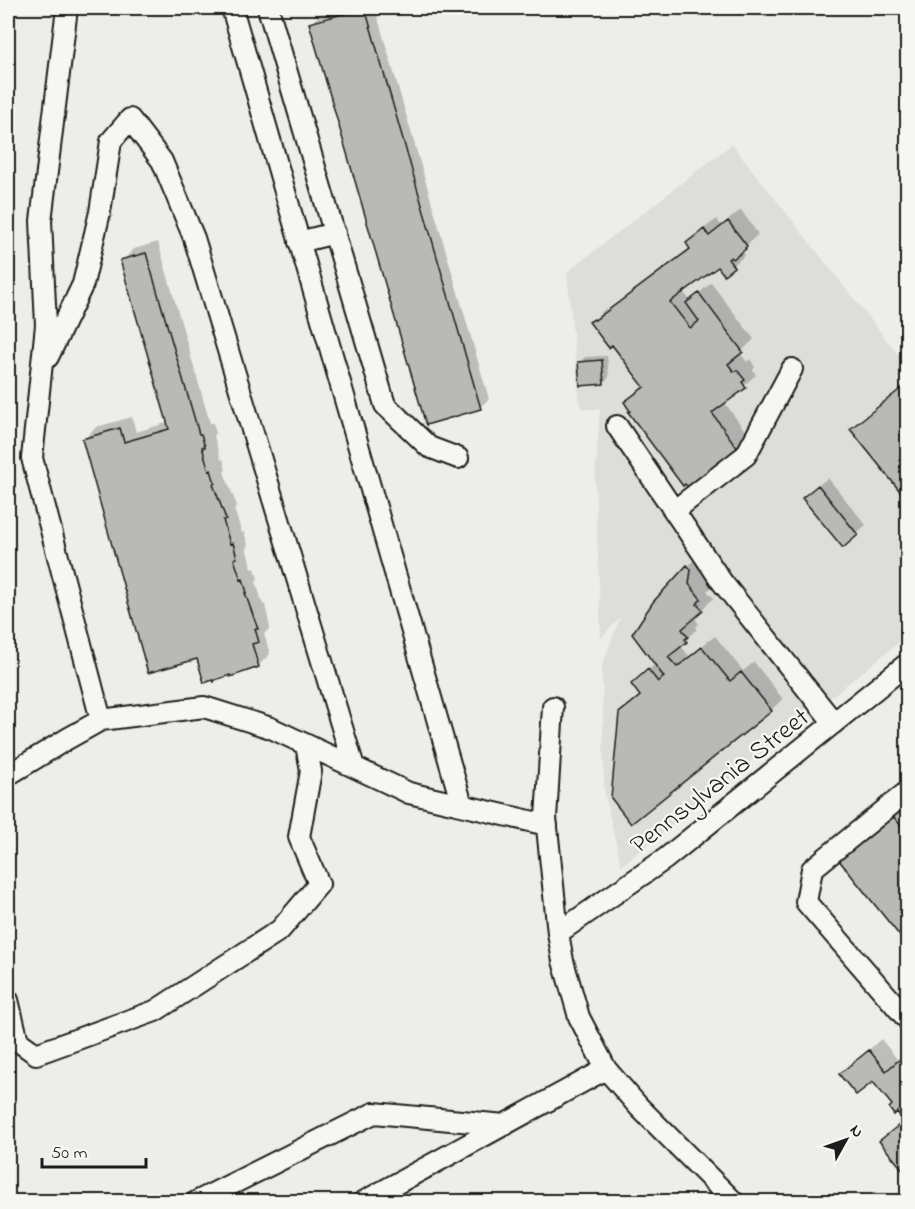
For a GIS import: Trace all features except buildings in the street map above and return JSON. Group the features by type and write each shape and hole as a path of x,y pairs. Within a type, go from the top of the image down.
{"street":[{"path":"67,8 41,221 46,325 32,458 101,720"},
{"path":"232,8 462,805"},
{"path":"268,8 386,405 429,447 458,458"},
{"path":"41,370 83,284 100,212 111,141 130,119 162,161 194,238 354,767"},
{"path":"299,242 335,233"},
{"path":"675,511 746,454 792,369"},
{"path":"617,426 722,582 834,723"},
{"name":"Pennsylvania Street","path":"558,933 665,859 908,663"},
{"path":"8,775 67,738 101,720 204,707 271,728 409,793 547,825"},
{"path":"553,707 547,825 558,933 563,961 579,1017 606,1070 639,1107 734,1202"},
{"path":"8,999 18,1041 36,1054 155,1011 280,930 319,884 299,837 311,771 306,745"},
{"path":"908,791 812,869 806,902 908,1020"},
{"path":"363,1202 606,1070"},
{"path":"196,1202 374,1113 505,1125"}],"shaded area":[{"path":"732,144 900,357 907,351 907,636 621,866 604,790 602,666 620,618 601,638 595,480 600,410 580,408 567,272"}]}
